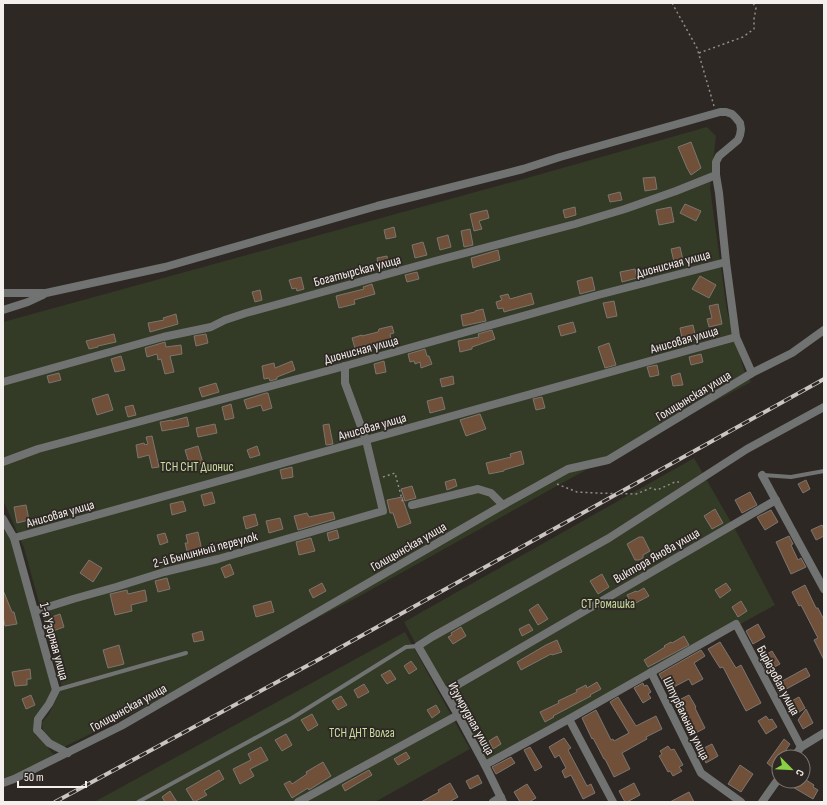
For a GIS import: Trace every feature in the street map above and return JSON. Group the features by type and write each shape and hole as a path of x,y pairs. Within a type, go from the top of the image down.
{"street":[{"path":"3,293 46,293 165,267 377,206 522,169 716,113 726,112 732,114 736,118 740,123 741,129 738,140 719,156 716,162 716,176 736,337 752,373"},
{"name":"Богатырская улица","path":"3,382 162,337 211,327 224,320 246,313 575,224 625,209 716,176"},
{"name":"Дионисная улица","path":"3,462 38,449 726,262"},
{"path":"3,310 28,302 46,293"},
{"name":"Голицынская улица","path":"3,783 121,726 568,469 608,460 752,373 792,354 824,330"},
{"name":"Анисовая улица","path":"14,538 736,337"},
{"path":"344,366 345,383 366,440 375,479"},
{"path":"418,646 609,538 747,449 824,407"},
{"path":"762,475 824,589"},
{"name":"2-й Былинный переулок","path":"35,611 164,572 218,559 383,511 375,479"},
{"path":"412,505 478,489 491,493 503,505"},
{"name":"Виктора Янова улица","path":"445,692 776,500"},
{"name":"1-я Узорная улица","path":"3,519 14,538 56,690 49,704 38,719 37,730 49,743 68,752"},
{"name":"Бирюзовая улица","path":"651,672 736,624 801,747"},
{"name":"Изумрудная улица","path":"418,646 458,715 502,800"},
{"path":"485,765 569,720 651,672"},
{"name":"Штурвальная улица","path":"651,672 701,773 741,802"},
{"path":"298,802 458,715"},
{"path":"569,720 613,802"},
{"path":"801,747 824,733"},
{"path":"762,802 771,789"},
{"path":"493,802 502,800"}],"lane":[{"path":"762,475 791,477 824,471"},
{"path":"138,802 292,718 406,647 418,646"},
{"path":"56,690 186,653"}],"path":[{"path":"672,3 697,48 716,113"},
{"path":"699,53 743,37 754,29 756,8 753,3"},
{"path":"375,479 395,473 404,507 412,505"},
{"path":"542,483 556,483 578,492 636,494 651,488 657,490 675,482 693,483"}],"green space":[{"name":"ТСН СНТ Дионис","path":"707,127 716,136 710,188 727,311 744,370 751,382 573,477 358,597 54,752 43,733 42,722 49,714 62,687 24,548 3,500 3,322"},
{"name":"СТ Ромашка","path":"694,458 735,529 775,605 482,768 404,622"},
{"path":"3,512 12,528 59,687 41,718 35,735 54,755 3,786"},
{"name":"ТСН ДНТ Волга","path":"405,632 470,749 375,802 94,802"}],"building":[{"path":"691,142 701,168 691,175 678,147"},
{"path":"655,177 657,189 645,191 643,178"},
{"path":"620,192 622,200 610,202 608,195"},
{"path":"685,204 701,211 696,221 680,213"},
{"path":"575,207 576,215 565,218 563,210"},
{"path":"671,207 674,222 659,225 656,210"},
{"path":"487,210 489,218 479,221 482,229 474,231 470,214"},
{"path":"394,227 396,237 386,239 384,230"},
{"path":"470,229 473,245 464,247 461,231"},
{"path":"448,235 451,247 440,250 437,238"},
{"path":"423,242 427,255 415,258 412,245"},
{"path":"680,247 683,260 674,262 671,249"},
{"path":"498,250 500,260 473,268 471,258"},
{"path":"387,256 389,268 379,270 377,258"},
{"path":"635,269 637,278 622,282 620,272"},
{"path":"417,272 419,279 407,282 405,275"},
{"path":"700,276 716,285 709,298 692,289"},
{"path":"301,277 304,289 297,291 296,288 292,289 289,280"},
{"path":"592,277 595,290 580,294 577,281"},
{"path":"372,284 375,294 354,300 355,304 339,308 336,296 364,289 363,287"},
{"path":"260,290 262,300 255,302 252,292"},
{"path":"531,293 534,304 504,312 503,308 498,309 496,302 502,300 500,296 508,294 510,299"},
{"path":"614,301 617,316 607,318 603,303"},
{"path":"718,304 722,324 709,327 707,319 712,318 709,306"},
{"path":"483,309 486,321 463,326 461,315"},
{"path":"176,314 178,324 150,332 148,323 164,320 163,318"},
{"path":"573,322 576,332 561,336 558,326"},
{"path":"693,325 696,339 687,341 687,337 682,338 680,328"},
{"path":"392,326 394,333 390,334 392,344 356,352 352,338 378,332 379,329"},
{"path":"492,330 495,339 472,347 472,349 460,352 458,341 479,337 478,334"},
{"path":"114,334 116,342 89,349 86,341"},
{"path":"206,334 208,343 196,346 194,336"},
{"path":"165,342 166,347 181,345 182,354 170,356 174,372 165,374 161,359 158,360 157,354 147,357 145,348"},
{"path":"609,343 616,365 605,368 598,347"},
{"path":"425,349 432,364 421,368 420,362 415,364 414,361 410,362 408,354"},
{"path":"701,354 703,362 691,365 689,357"},
{"path":"121,356 125,370 115,372 111,359"},
{"path":"292,361 295,370 277,377 277,379 270,381 269,378 264,379 262,366 274,363 275,368"},
{"path":"384,361 386,372 376,374 374,364"},
{"path":"657,365 659,375 650,377 647,367"},
{"path":"59,373 61,380 49,383 47,376"},
{"path":"680,373 683,385 673,386 671,376"},
{"path":"453,376 454,384 442,387 440,379"},
{"path":"216,383 219,392 202,397 199,388"},
{"path":"268,393 272,408 263,411 261,405 247,409 244,400"},
{"path":"108,394 113,410 97,415 92,399"},
{"path":"442,397 445,409 430,413 427,401"},
{"path":"542,397 545,408 536,410 533,399"},
{"path":"231,404 234,418 225,420 222,407"},
{"path":"133,405 136,415 128,417 125,407"},
{"path":"480,414 486,429 466,436 460,420"},
{"path":"187,417 189,426 162,431 160,422 172,421"},
{"path":"215,424 217,433 198,437 196,428"},
{"path":"329,424 333,444 326,445 323,425"},
{"path":"152,436 159,467 152,468 149,455 138,458 136,445 144,443 145,445 148,444 146,437"},
{"path":"198,446 203,463 190,466 185,450"},
{"path":"257,446 260,455 250,458 247,450"},
{"path":"521,451 524,464 504,471 489,474 486,463 511,457 510,454"},
{"path":"292,467 293,477 282,479 280,470"},
{"path":"455,479 457,486 447,490 445,482"},
{"path":"806,480 810,489 803,493 798,484"},
{"path":"412,486 416,498 405,501 401,489"},
{"path":"212,492 215,503 204,506 201,495"},
{"path":"750,492 757,505 742,513 735,500"},
{"path":"402,497 411,523 398,528 393,513 390,513 387,500"},
{"path":"183,501 186,511 172,515 170,504"},
{"path":"26,505 29,520 17,523 14,507"},
{"path":"715,509 723,523 712,529 704,516"},
{"path":"771,510 778,522 765,530 757,517"},
{"path":"333,512 335,519 298,530 294,516 307,513 309,517"},
{"path":"255,514 258,525 246,529 243,517"},
{"path":"280,518 283,529 269,533 266,521"},
{"path":"822,525 824,529 824,536 816,540 811,530"},
{"path":"337,530 339,538 329,541 327,533"},
{"path":"198,532 202,551 190,554 189,550 187,551 185,543 188,543 186,535"},
{"path":"165,533 168,542 160,545 157,535"},
{"path":"789,536 793,544 791,545 798,560 801,558 806,567 791,574 776,542"},
{"path":"639,537 643,537 650,551 643,555 643,558 635,560 627,544"},
{"path":"311,538 315,551 299,555 296,542"},
{"path":"89,560 102,568 93,582 80,573"},
{"path":"230,564 234,574 225,578 221,568"},
{"path":"602,574 609,587 598,594 590,581"},
{"path":"167,578 170,589 158,592 155,581"},
{"path":"322,583 326,591 313,598 309,590"},
{"path":"726,583 731,590 720,598 715,590"},
{"path":"805,585 816,608 818,608 824,620 824,660 814,640 818,638 801,605 799,606 792,592"},
{"path":"644,588 649,596 632,605 627,595"},
{"path":"3,590 12,612 14,612 17,624 5,626 3,616"},
{"path":"127,590 128,594 145,590 147,601 131,605 132,611 115,615 110,594"},
{"path":"271,601 274,612 256,617 253,606"},
{"path":"741,601 747,611 738,617 732,607"},
{"path":"538,604 548,619 538,625 529,610"},
{"path":"60,614 64,627 53,631 49,618"},
{"path":"529,624 533,630 522,636 519,629"},
{"path":"758,624 765,637 753,644 746,631"},
{"path":"461,627 466,636 453,644 448,637 452,635 451,633"},
{"path":"202,631 204,640 194,642 192,634"},
{"path":"684,636 689,645 648,667 644,660 665,647 664,646"},
{"path":"557,640 562,652 551,654 521,670 517,662"},
{"path":"720,642 736,668 741,665 761,703 746,711 723,667 720,668 708,649"},
{"path":"119,645 124,664 108,668 103,650"},
{"path":"701,650 705,656 694,663 703,679 692,685 689,679 668,690 659,674"},
{"path":"772,651 780,664 767,671 760,658"},
{"path":"411,661 417,669 409,674 404,666"},
{"path":"806,668 810,676 779,693 775,685"},
{"path":"30,669 31,679 27,679 27,685 15,686 12,672"},
{"path":"390,670 396,679 387,684 381,675"},
{"path":"597,682 601,689 545,722 540,712 577,692 576,690 586,685 587,688"},
{"path":"643,683 644,686 647,685 651,692 648,694 651,698 643,703 634,688"},
{"path":"364,684 369,692 358,698 354,690"},
{"path":"31,695 35,705 26,709 22,699"},
{"path":"689,695 705,728 694,734 691,727 688,729 685,722 686,721 675,702"},
{"path":"341,696 347,705 338,710 332,701"},
{"path":"618,697 636,726 656,716 662,729 646,737 647,739 622,753 630,769 614,777 593,738 592,739 582,718 596,710 611,740 613,739 614,741 629,733 610,702"},
{"path":"799,697 805,708 795,715 792,715 786,704"},
{"path":"436,705 440,712 432,718 427,710"},
{"path":"806,709 813,723 803,729 798,720"},
{"path":"312,714 318,725 308,731 301,720"},
{"path":"766,716 769,720 772,719 777,727 766,734 758,721"},
{"path":"286,734 292,745 282,751 275,740"},
{"path":"497,736 501,744 493,749 489,741"},
{"path":"564,738 571,748 568,750 587,786 591,784 595,793 583,799 571,775 565,778 562,771 566,768 559,755 555,758 549,747"},
{"path":"784,739 790,744 787,749 777,749"},
{"path":"712,744 718,756 706,763 700,750"},
{"path":"668,746 671,750 674,749 683,765 679,767 682,771 673,776 670,771 668,772 659,756 662,754 660,751"},
{"path":"261,747 268,760 250,769 254,776 240,784 233,769 251,760 248,754"},
{"path":"530,747 542,767 535,771 524,750"},
{"path":"406,752 410,758 398,765 394,759"},
{"path":"511,757 515,763 496,774 492,767"},
{"path":"771,757 771,766 767,763"},
{"path":"323,762 331,776 309,790 308,788 292,798 284,784 290,781 292,784 307,774 306,772"},
{"path":"740,765 753,774 741,792 728,784"},
{"path":"219,770 224,779 204,791 207,795 194,802 186,789"},
{"path":"369,770 372,775 345,791 342,785"},
{"path":"478,775 482,783 470,789 466,781"},
{"path":"450,783 458,797 449,802 421,802 439,792 438,790"},
{"path":"634,783 640,795 625,802 619,791"},
{"path":"811,783 814,785 813,787 818,790 813,799 796,789 811,789"},
{"path":"527,784 536,798 529,802 520,802 514,792"},
{"path":"170,791 177,802 165,802 162,797"},
{"path":"689,792 694,802 670,802"}],"railway":[{"path":"55,802 316,661 824,379"}]}
